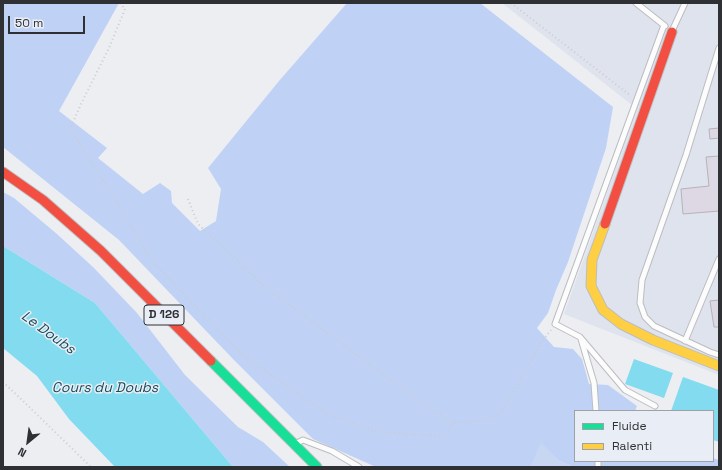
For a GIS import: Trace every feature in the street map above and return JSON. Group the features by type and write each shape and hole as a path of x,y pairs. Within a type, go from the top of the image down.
{"main road":[{"path":"672,32 592,260 591,286 603,310 621,324 653,340 719,366"},
{"name":"D 126","path":"3,172 43,200 101,251 317,467"},
{"name":"D 126","path":"3,183 51,217 101,264 294,458"}],"lane":[{"path":"636,3 672,32 685,3"},
{"path":"655,406 626,390 580,336 555,324 664,25"},
{"path":"719,48 686,155 642,280 640,303 645,317 654,326 719,355"},
{"path":"685,340 719,259"},
{"path":"580,336 594,383 596,410"},
{"path":"294,444 302,440 332,452 359,467"}],"path":[{"path":"120,3 125,9 109,48 70,129 111,192 152,261 244,356 329,415 378,432 445,436 454,422"},
{"path":"512,3 636,100"},
{"path":"188,199 198,224 262,285 430,409 454,422 480,421 502,412 540,344 555,324"},
{"path":"3,382 91,467"}],"shaded area":[{"path":"3,3 119,3 59,111 107,148 98,158 143,194 160,183 171,191 172,203 200,231 216,221 221,189 208,168 279,81 347,3 480,3 613,107 606,148 568,262 548,313 537,328 554,347 573,349 582,359 589,384 608,385 637,406 635,410 574,410 574,462 714,462 714,458 719,460 719,467 574,467 559,461 541,443 531,467 376,467 313,439 233,359 119,240 3,147"},
{"path":"502,3 719,3 719,375 564,314 637,109"},
{"path":"3,192 14,198 57,234 94,268 137,313 185,375 238,427 263,442 290,467 233,467 95,303 3,246"},
{"path":"541,442 559,461 574,467 531,467"}],"water":[{"name":"Cours du Doubs","path":"3,246 95,303 233,467 115,467 69,419 37,376 3,348"},
{"path":"634,359 673,373 664,398 625,384"},
{"path":"683,377 719,390 719,442 714,440 714,410 671,410"}],"building":[{"path":"719,128 719,138 710,139 709,129"},
{"path":"719,156 719,211 683,214 681,189 709,186 706,157"},
{"path":"719,300 719,327 714,327 710,301"}],"traffic: fast":[{"path":"211,361 317,467"}],"traffic: slow":[{"path":"605,224 592,260 591,286 603,310 621,324 653,340 719,366"}],"traffic: jam":[{"path":"605,224 672,32"},
{"path":"3,172 43,200 101,251 211,361"}],"water label":[{"name":"Le Doubs","path":"48,333"}]}
